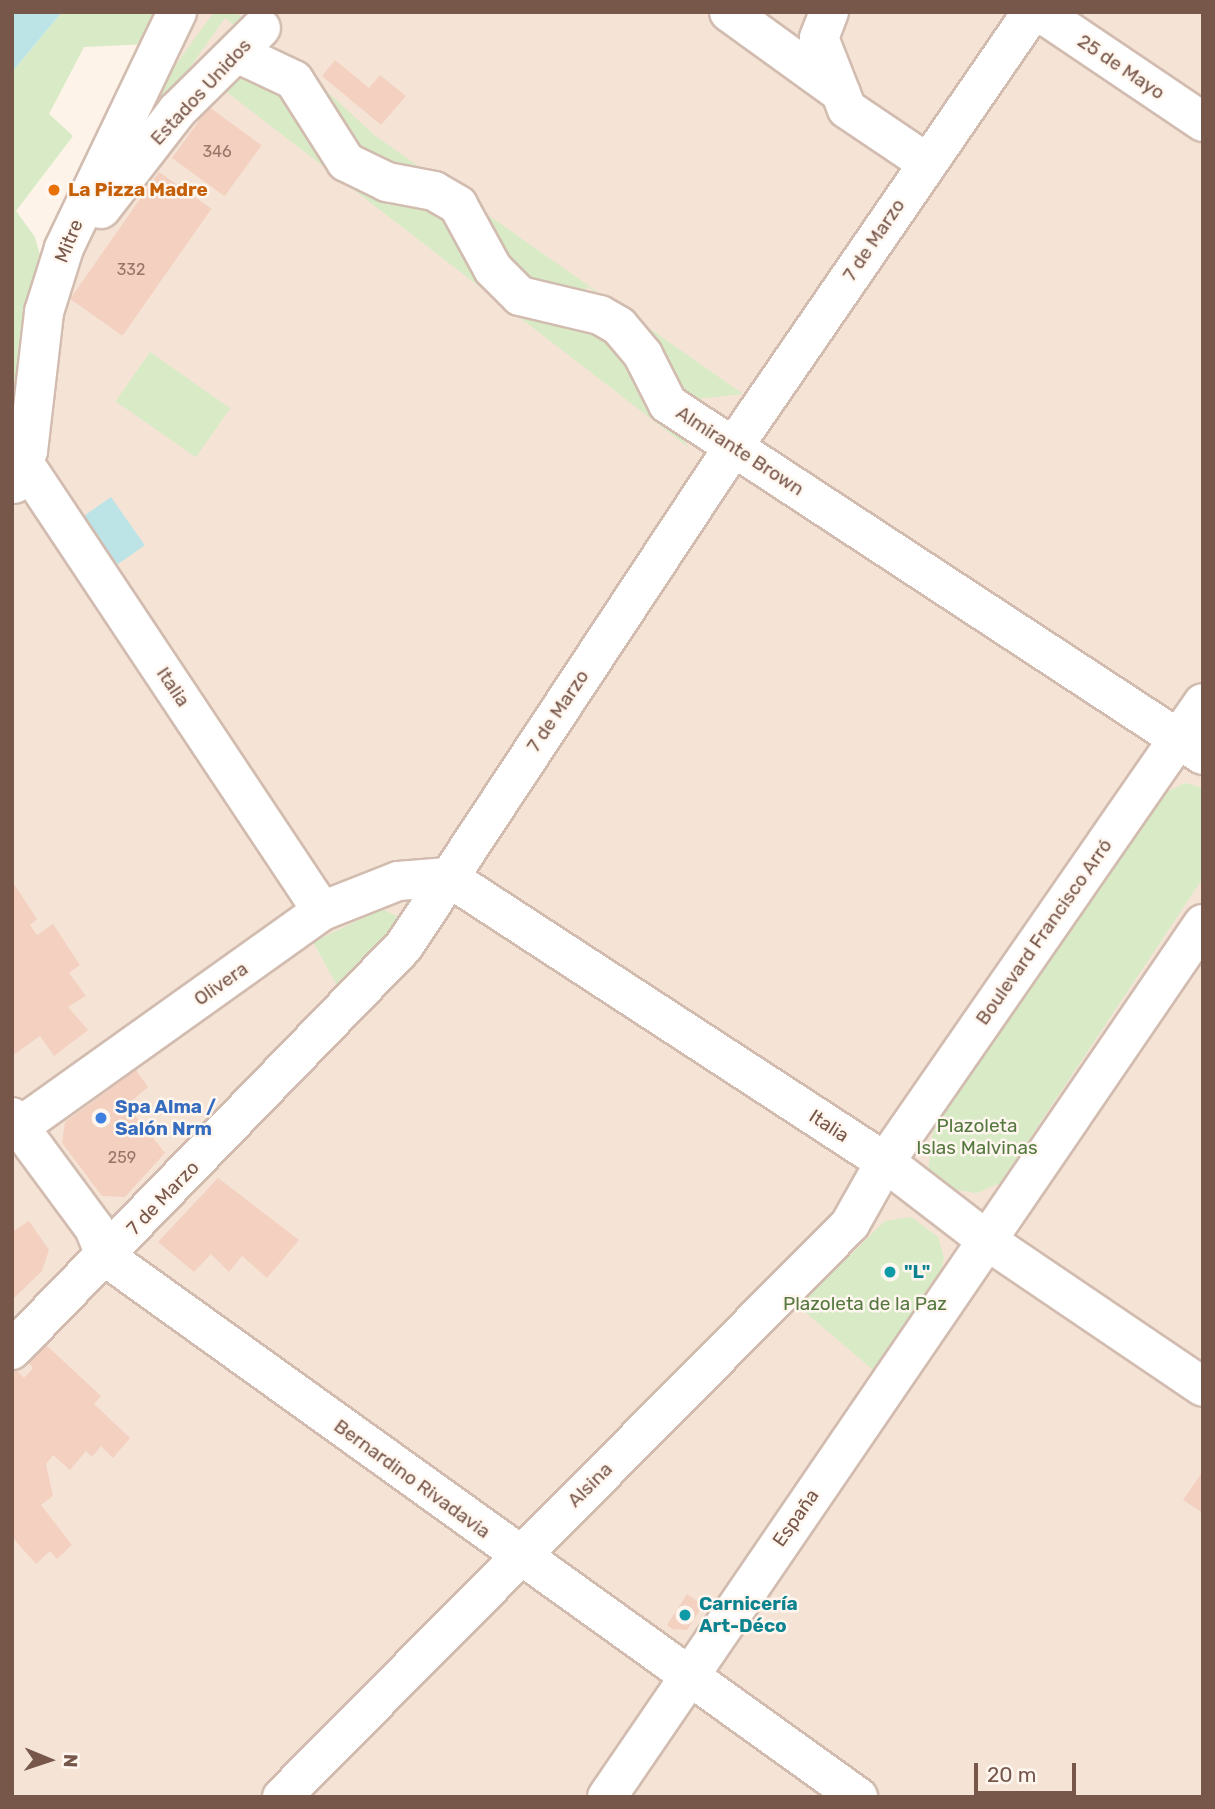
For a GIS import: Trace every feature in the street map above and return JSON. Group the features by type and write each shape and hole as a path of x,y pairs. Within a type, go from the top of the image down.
{"street":[{"name":"Mitre","path":"18,475 44,312 64,248 177,12"},
{"path":"729,12 841,93"},
{"path":"829,12 819,38 847,109 927,163"},
{"name":"7 de Marzo","path":"12,1350 106,1257 404,946 734,446 1032,12"},
{"name":"25 de Mayo","path":"1040,12 1203,122"},
{"name":"Estados Unidos","path":"64,248 71,250 177,111 249,40"},
{"name":"Almirante Brown","path":"249,40 294,80 346,162 363,174 434,191 458,205 493,269 513,291 619,326 643,355 668,404 1190,747"},
{"name":"Italia","path":"18,475 322,911"},
{"name":"Boulevard Francisco Arró","path":"885,1162 1190,747 1203,703"},
{"name":"Italia","path":"448,877 885,1162 989,1242 1203,1387"},
{"name":"Olivera","path":"15,1125 322,911 398,881 448,877"},
{"path":"989,1242 1203,924"},
{"path":"15,1125 94,1228 106,1257"},
{"name":"Alsina","path":"282,1797 850,1224 885,1162"},
{"name":"España","path":"607,1797 685,1677 989,1242"},
{"name":"Bernardino Rivadavia","path":"106,1257 685,1677 858,1797"}],"shaded area":[{"path":"177,12 1203,12 1203,1797 12,1797 12,486 44,312"}],"green space":[{"path":"62,12 161,12 148,44 84,47 49,114 73,136 16,211 35,237 41,259 12,438 12,72"},
{"path":"214,12 236,12 250,26 239,29 225,18 164,104 155,106 153,96"},
{"path":"300,66 374,135 743,394 688,400 659,355 654,335 588,287 583,292 532,287 501,258 370,164"},
{"path":"256,73 426,201 473,242 604,332 689,448 215,83 221,77"},
{"path":"150,352 230,408 196,457 116,401"},
{"name":"Plazoleta Islas Malvinas","path":"1185,783 1203,788 1203,878 1000,1183 977,1193 950,1189 928,1172 934,1121 1163,794"},
{"path":"382,909 397,916 398,926 339,989 313,942"},
{"name":"Plazoleta de la Paz","path":"911,1217 938,1237 944,1258 940,1274 873,1370 798,1306 885,1221"}],"water":[{"path":"12,12 62,12 12,72"},
{"path":"111,497 145,545 115,567 81,518"}],"building":[{"path":"335,60 369,88 380,75 406,96 381,125 322,76"},
{"path":"209,107 262,145 225,196 172,158"},
{"path":"159,172 211,209 123,336 70,299"},
{"path":"12,881 37,919 30,925 37,935 53,924 80,965 69,973 86,996 68,1007 88,1030 54,1056 40,1036 12,1056"},
{"path":"136,1070 148,1087 127,1105 165,1153 125,1197 102,1196 62,1143 65,1122"},
{"path":"218,1178 299,1240 267,1278 242,1256 229,1272 211,1254 194,1272 158,1242"},
{"path":"29,1221 49,1250 42,1271 12,1300 12,1240 14,1231"},
{"path":"46,1345 101,1396 94,1404 130,1438 113,1458 101,1446 92,1457 86,1451 70,1470 53,1455 46,1464 53,1496 41,1505 72,1545 57,1559 50,1551 36,1564 12,1537 12,1373 16,1370 24,1378 33,1368 28,1362"},
{"path":"1203,1471 1203,1513 1183,1500"},
{"name":"Carnicería Art-Déco","path":"687,1594 703,1605 687,1630 672,1629 667,1625"}],"place":[{"name":"La Pizza Madre","path":"54,190"},
{"name":"Spa Alma / Salón Nrm","path":"101,1118"},
{"name":"\"L\"","path":"890,1272"},
{"name":"Carnicería Art-Déco","path":"685,1615"}]}
